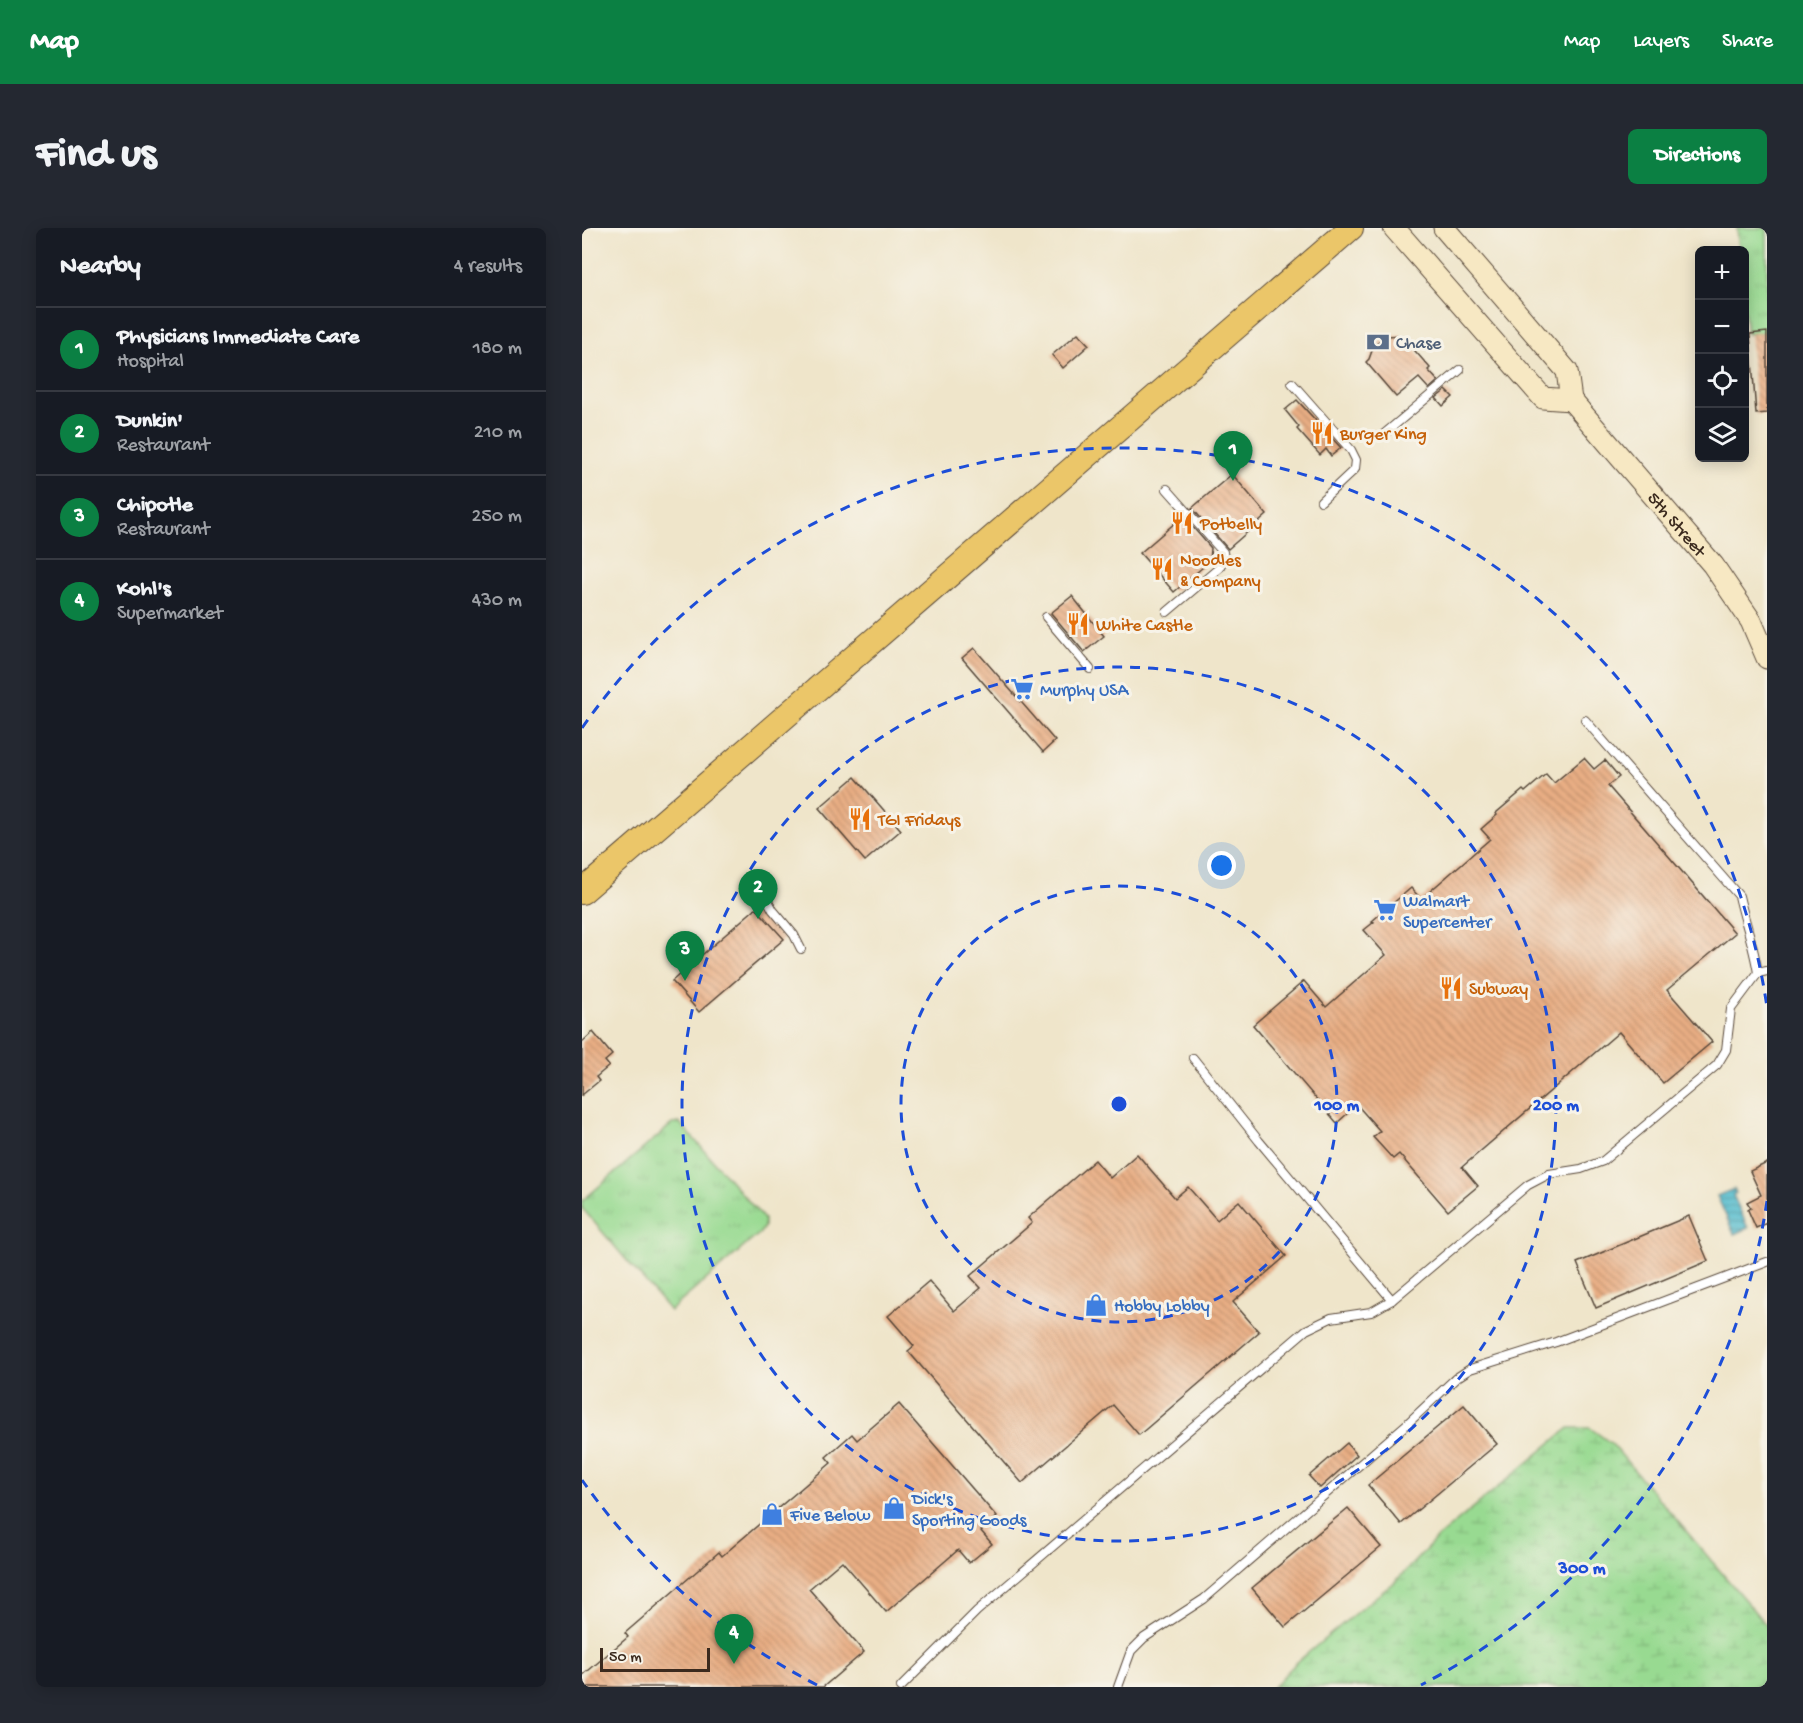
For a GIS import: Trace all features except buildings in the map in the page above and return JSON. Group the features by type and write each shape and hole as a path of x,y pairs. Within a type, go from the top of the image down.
{"main road":[{"path":"582,892 1352,228"}],"street":[{"path":"1394,228 1543,398 1571,400 1567,371 1444,228"},
{"name":"5th Street","path":"1571,400 1713,565 1751,621 1767,658"}],"lane":[{"path":"1384,434 1460,370"},
{"path":"1293,383 1351,450 1356,460 1355,469 1321,501"},
{"path":"1167,489 1223,552 1224,560 1219,568 1167,612"},
{"path":"1046,617 1090,669"},
{"path":"901,1687 977,1611 1306,1330 1331,1318 1371,1312 1392,1300 1528,1185 1550,1174 1603,1161 1717,1065 1726,1050 1731,1009 1763,972 1746,926 1739,896 1585,720"},
{"path":"761,888 773,910 794,935 801,949"},
{"path":"1192,1058 1392,1300"},
{"path":"1118,1687 1131,1651 1144,1638 1204,1599 1463,1373 1490,1362 1556,1342 1767,1262"}],"green space":[{"path":"1737,228 1767,228 1767,332 1749,334 1749,246 1739,246"},
{"path":"680,1123 764,1219 764,1227 760,1233 670,1311 582,1208 582,1201 672,1124"},
{"path":"1569,1428 1590,1428 1612,1444 1767,1626 1767,1687 1273,1687 1296,1663 1395,1582 1437,1538"}],"water":[{"path":"1734,1189 1736,1193 1733,1195 1748,1228 1734,1234 1717,1196"}],"place":[{"name":"Chase","path":"1378,342"},
{"name":"Burger King","path":"1322,433"},
{"name":"Physicians Immediate Care","path":"1233,481"},
{"name":"Potbelly","path":"1182,523"},
{"name":"Noodles & Company","path":"1162,569"},
{"name":"White Castle","path":"1078,624"},
{"name":"Murphy USA","path":"1022,689"},
{"name":"TGI Fridays","path":"860,819"},
{"name":"Walmart Supercenter","path":"1385,910"},
{"name":"Dunkin'","path":"758,919"},
{"name":"Chipotle","path":"685,981"},
{"name":"Subway","path":"1451,988"},
{"name":"Hobby Lobby","path":"1096,1305"},
{"name":"Dick's Sporting Goods","path":"894,1508"},
{"name":"Five Below","path":"772,1514"},
{"name":"Kohl's","path":"734,1664"}]}
